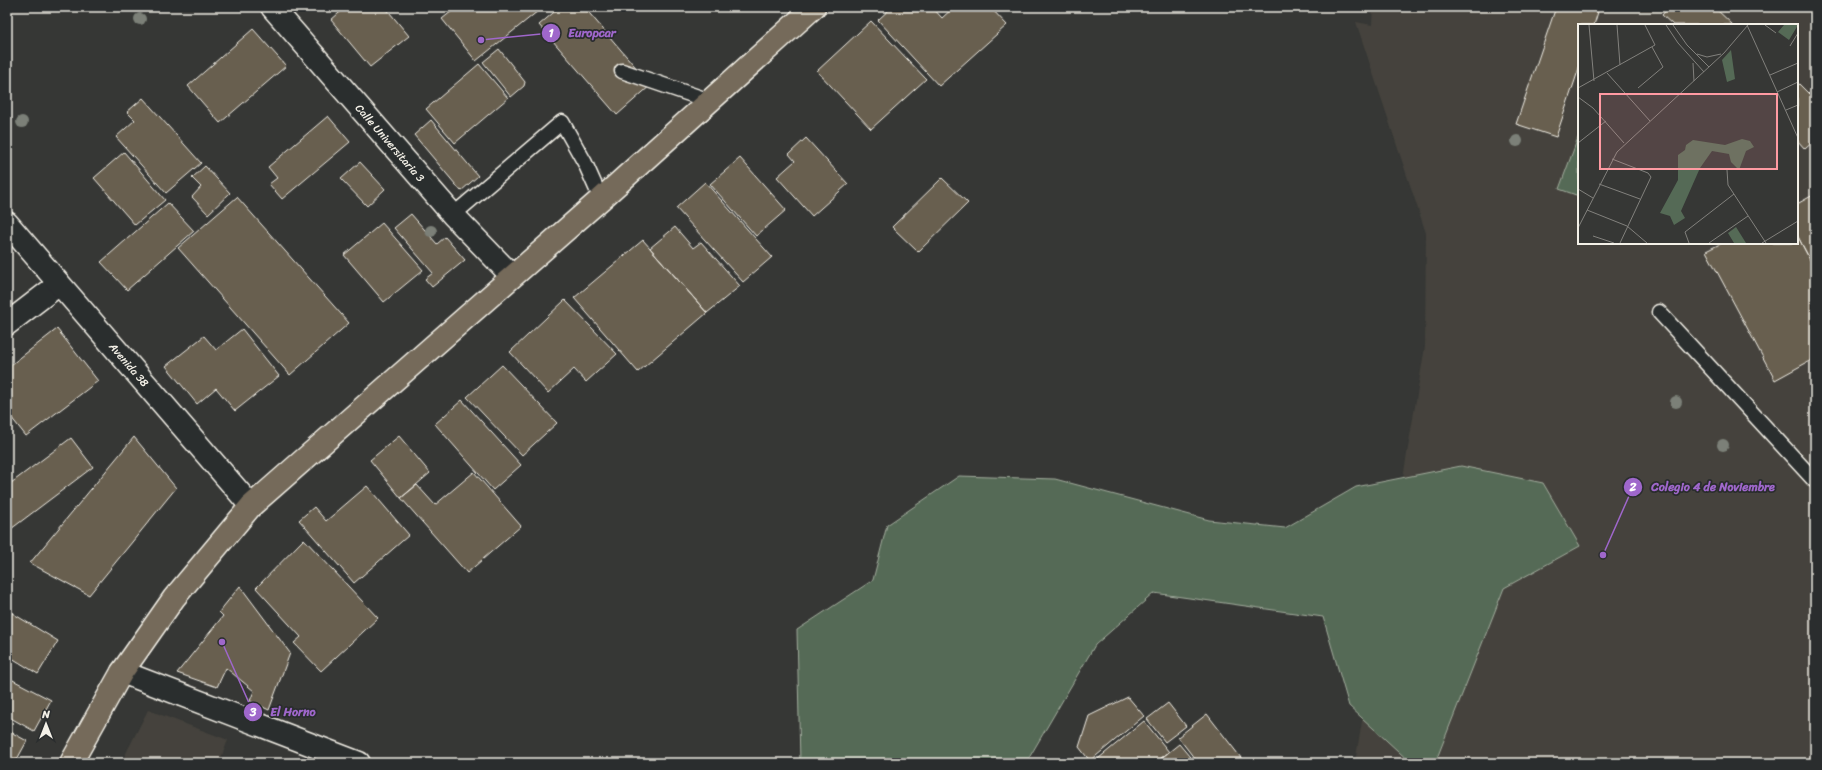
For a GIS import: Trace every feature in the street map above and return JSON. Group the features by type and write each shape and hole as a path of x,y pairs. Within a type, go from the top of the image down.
{"main road":[{"path":"71,763 122,672 174,598 251,506 601,199 814,7"}],"street":[{"name":"Calle Universitaria 3","path":"272,7 453,215 512,276"},
{"name":"Avenida 38","path":"7,223 251,506"},
{"path":"7,324 59,284"},
{"path":"122,672 359,763"}],"lane":[{"path":"622,71 710,101"},
{"path":"453,215 562,122 585,163 601,199"},
{"path":"1660,312 1815,481"}],"shaded area":[{"path":"1373,7 1809,7 1815,21 1815,763 1355,763 1425,347 1426,233 1356,22 1372,25"},
{"path":"148,710 228,740 219,763 121,763"}],"green space":[{"path":"1578,138 1578,196 1559,189"},
{"path":"1461,466 1543,483 1580,546 1504,588 1435,763 1411,763 1349,706 1323,617 1154,593 1095,645 1026,763 800,763 797,630 873,580 887,525 959,476 1055,479 1209,520 1285,528 1356,487"}],"building":[{"path":"346,7 385,7 409,36 370,67 331,20"},
{"path":"457,7 543,7 476,61 442,19"},
{"path":"560,7 584,7 651,85 617,115 539,25"},
{"path":"892,7 932,7 942,18 954,7 990,7 1007,25 939,86 878,20"},
{"path":"1556,7 1583,7 1598,12 1594,24 1578,24 1578,71 1556,137 1516,124"},
{"path":"1669,7 1714,7 1732,24 1672,24 1662,15"},
{"path":"871,21 926,79 871,129 817,71"},
{"path":"253,29 286,66 220,123 188,86"},
{"path":"499,49 525,82 524,86 511,97 483,62"},
{"path":"479,64 508,98 455,143 426,109"},
{"path":"1798,83 1815,100 1815,140 1805,149 1798,141"},
{"path":"143,98 201,163 166,193 116,137 135,120 127,112"},
{"path":"328,116 350,142 282,199 269,184 277,178 268,167"},
{"path":"431,120 478,176 461,191 414,135"},
{"path":"806,138 848,184 812,216 777,177 795,161 789,154"},
{"path":"124,152 165,200 135,225 94,178"},
{"path":"740,158 786,210 756,236 710,184"},
{"path":"360,162 385,189 367,206 341,179"},
{"path":"205,166 230,193 208,214 192,197 201,187 192,178"},
{"path":"942,178 968,203 918,252 892,227"},
{"path":"705,182 772,257 743,282 676,208"},
{"path":"1815,194 1815,269 1798,237 1798,203"},
{"path":"237,197 349,323 290,375 178,248"},
{"path":"168,203 194,231 127,290 101,262"},
{"path":"411,214 437,244 445,237 465,260 432,287 425,279 433,273 394,228"},
{"path":"382,223 423,270 384,302 344,255"},
{"path":"675,227 693,248 701,242 740,286 707,313 650,248"},
{"path":"1798,237 1815,269 1815,358 1775,380 1706,251 1720,244 1798,244"},
{"path":"643,240 707,313 638,372 574,298"},
{"path":"565,300 617,354 586,382 574,369 548,393 510,352"},
{"path":"57,329 98,381 26,436 7,412 7,368"},
{"path":"242,329 279,376 235,411 216,388 197,404 166,366 204,336 216,350"},
{"path":"502,365 557,423 522,455 467,397"},
{"path":"462,400 521,465 493,490 435,424"},
{"path":"399,436 430,473 401,498 370,460"},
{"path":"134,437 176,488 89,595 30,563"},
{"path":"71,438 93,467 7,532 7,486"},
{"path":"474,472 521,526 467,573 401,498 417,485 435,505"},
{"path":"367,486 409,535 354,583 299,520 314,507 326,521"},
{"path":"304,539 378,618 321,671 294,643 301,637 256,588"},
{"path":"240,586 290,653 269,710 250,701 254,691 226,668 217,687 177,673 223,616 219,612"},
{"path":"7,610 58,641 38,674 7,655"},
{"path":"7,677 51,700 34,731 7,716"},
{"path":"1128,697 1144,716 1090,761 1079,747 1089,716"},
{"path":"1168,703 1186,726 1165,742 1147,719"},
{"path":"1207,714 1245,763 1198,763 1178,737"},
{"path":"1144,721 1169,752 1155,763 1093,763"},
{"path":"7,730 27,741 15,763 7,763"},
{"path":"1179,744 1195,763 1155,763 1169,752"}],"place":[{"name":"Europcar","path":"481,40"},
{"name":"Colegio 4 de Noviembre","path":"1603,555"},
{"name":"El Horno","path":"222,642"}]}
